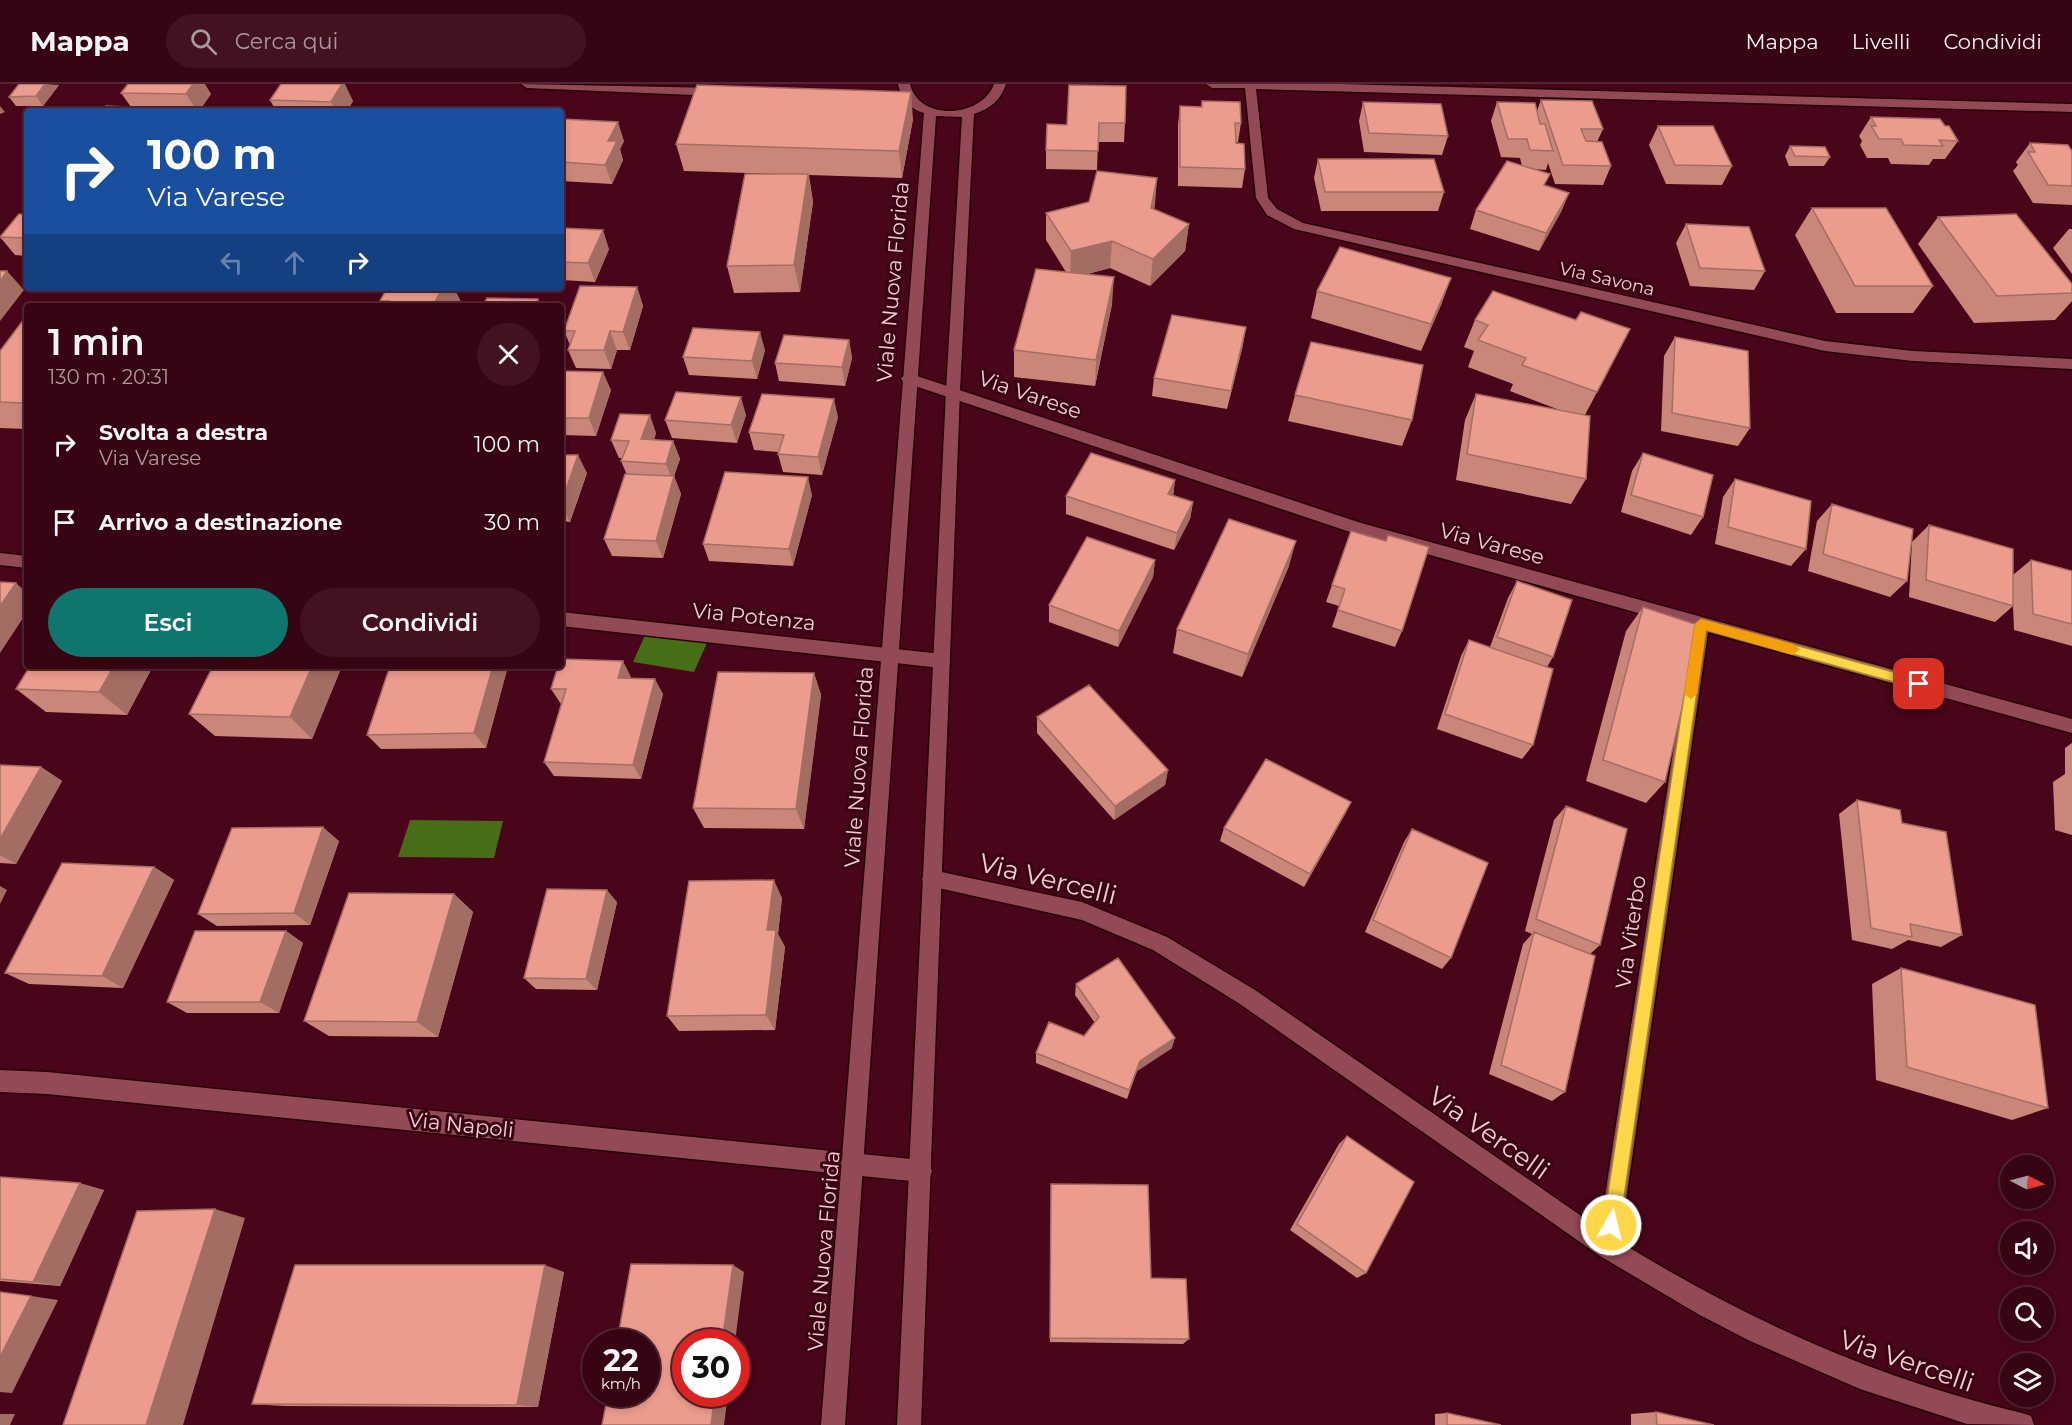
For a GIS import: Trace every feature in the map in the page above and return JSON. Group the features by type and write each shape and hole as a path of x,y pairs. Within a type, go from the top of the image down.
{"street":[{"path":"527,84 729,93"},
{"path":"904,84 903,100 930,112 968,112 994,100 1000,91 1000,84"},
{"path":"1212,84 2072,108"},
{"name":"Via Savona","path":"1250,84 1262,198 1272,212 1299,226 1825,346 1913,356 2072,364"},
{"name":"Viale Nuova Florida","path":"833,1425 854,1165 908,378 930,112"},
{"path":"909,1425 953,391 968,112"},
{"name":"Via Varese","path":"908,378 953,391 1359,530 2072,726"},
{"path":"0,559 24,562"},
{"name":"Via Potenza","path":"564,619 941,661"},
{"name":"Via Viterbo","path":"1608,1248 1701,624"},
{"name":"Via Vercelli","path":"932,879 1086,912 1164,945 1218,978 1608,1248 1697,1300 1832,1365 1933,1402 2022,1425"},
{"name":"Via Napoli","path":"0,1081 47,1083 921,1171"}],"shaded area":[{"path":"646,633 707,643 694,672 633,662"},
{"path":"410,820 503,821 494,858 398,857"}],"building":[{"path":"19,84 45,84 36,96 9,97"},
{"path":"128,84 193,84 186,94 121,93"},
{"path":"281,84 342,84 331,102 270,100"},
{"path":"697,85 911,92 899,151 676,144"},
{"path":"1069,85 1126,86 1125,123 1099,123 1098,151 1046,150 1047,124 1067,125"},
{"path":"1541,100 1592,101 1603,129 1581,129 1586,141 1602,142 1611,166 1563,165"},
{"path":"1202,101 1240,102 1241,123 1235,123 1236,143 1244,144 1245,169 1180,167 1180,106 1202,107"},
{"path":"1363,102 1441,104 1448,136 1369,133"},
{"path":"1497,102 1535,103 1540,124 1545,124 1553,151 1530,150 1527,139 1508,139"},
{"path":"106,106 151,108 105,108"},
{"path":"1871,117 1940,119 1945,126 1949,126 1958,141 1939,140 1943,146 1904,145 1901,139 1879,139 1871,126 1876,126"},
{"path":"564,119 618,122 608,141 617,141 605,165 564,162"},
{"path":"1658,126 1713,126 1732,166 1675,165"},
{"path":"2030,143 2068,145 2072,151 2072,186 2048,185 2028,152 2035,152"},
{"path":"1790,146 1825,147 1830,157 1795,156"},
{"path":"1318,159 1434,159 1444,192 1325,192"},
{"path":"1507,161 1550,174 1544,185 1569,193 1546,233 1476,210"},
{"path":"1097,171 1157,178 1151,208 1189,224 1153,259 1112,241 1071,251 1046,213 1089,202"},
{"path":"745,174 808,174 794,265 727,266"},
{"path":"1812,208 1886,208 1933,286 1855,286"},
{"path":"19,214 24,215 24,238 0,237"},
{"path":"2016,214 2072,284 2072,293 1997,296 1938,217"},
{"path":"1686,224 1749,227 1765,271 1700,268"},
{"path":"564,228 603,230 588,263 564,262"},
{"path":"1340,247 1451,278 1431,324 1317,291"},
{"path":"1036,269 1114,277 1096,360 1014,350"},
{"path":"0,271 7,271 0,281"},
{"path":"580,286 637,287 623,332 610,331 604,350 568,350 575,331 564,331"},
{"path":"385,291 440,291 434,303 380,301"},
{"path":"1493,291 1576,320 1581,312 1630,329 1597,392 1522,365 1526,358 1478,340 1488,325 1475,320"},
{"path":"487,298 538,299 537,303 484,303"},
{"path":"1172,315 1246,327 1231,391 1154,378"},
{"path":"24,319 23,403 0,402 0,351"},
{"path":"693,328 760,332 752,361 683,357"},
{"path":"784,335 849,340 842,367 775,363"},
{"path":"1675,337 1748,351 1750,428 1672,413"},
{"path":"1311,342 1423,365 1412,420 1295,395"},
{"path":"564,371 603,372 589,418 564,418"},
{"path":"676,392 741,397 731,425 665,420"},
{"path":"762,394 834,399 818,457 778,454 784,435 749,432"},
{"path":"1476,394 1590,416 1586,479 1467,454"},
{"path":"620,414 650,415 641,439 673,441 666,464 621,461 629,441 611,440"},
{"path":"1091,453 1175,480 1168,494 1193,502 1177,533 1066,496"},
{"path":"1643,453 1713,475 1703,517 1631,495"},
{"path":"564,455 578,455 564,495"},
{"path":"725,472 808,477 789,549 703,544"},
{"path":"625,474 674,476 656,541 604,539"},
{"path":"1735,479 1811,501 1806,549 1728,527"},
{"path":"1832,504 1913,529 1907,581 1823,554"},
{"path":"1229,519 1296,541 1248,654 1177,629"},
{"path":"1929,525 2013,549 2013,606 1926,580"},
{"path":"1351,531 1386,541 1388,535 1429,547 1402,631 1338,610 1345,589 1332,585"},
{"path":"1087,537 1155,560 1119,631 1049,605"},
{"path":"2031,560 2072,571 2072,624 2033,614"},
{"path":"1517,581 1572,600 1553,657 1497,637"},
{"path":"0,582 16,583 0,606"},
{"path":"1643,607 1701,626 1665,782 1603,760"},
{"path":"1469,640 1553,669 1533,745 1445,714"},
{"path":"564,659 623,661 618,678 655,679 633,765 544,762 566,689 551,689 557,669 564,669"},
{"path":"28,669 112,669 99,692 16,689"},
{"path":"212,669 311,669 290,717 189,714"},
{"path":"389,669 492,669 474,733 367,735"},
{"path":"718,672 814,673 796,809 693,808"},
{"path":"1089,685 1168,770 1115,806 1037,717"},
{"path":"1266,759 1351,802 1310,874 1224,828"},
{"path":"0,765 41,767 0,839"},
{"path":"1857,800 1900,810 1902,823 1946,832 1962,935 1910,924 1912,937 1871,928"},
{"path":"1566,806 1627,829 1600,945 1536,919"},
{"path":"323,827 294,913 198,914 232,828"},
{"path":"1412,829 1488,863 1451,958 1373,920"},
{"path":"62,863 154,867 102,976 5,973"},
{"path":"774,880 767,930 776,930 766,1015 667,1016 689,881"},
{"path":"547,889 607,890 586,979 524,978"},
{"path":"349,893 454,894 417,1022 304,1021"},
{"path":"195,931 286,931 260,1002 167,1002"},
{"path":"1534,932 1595,956 1565,1092 1501,1065"},
{"path":"1118,958 1175,1038 1140,1061 1129,1090 1036,1053 1049,1022 1084,1036 1099,1017 1076,984"},
{"path":"1901,968 2035,1005 2048,1108 1907,1067"},
{"path":"1347,1136 1414,1182 1366,1273 1297,1224"},
{"path":"0,1177 80,1183 33,1282 0,1279"},
{"path":"1051,1184 1148,1185 1151,1278 1186,1279 1189,1339 1050,1338"},
{"path":"215,1209 146,1425 63,1425 137,1211"},
{"path":"631,1264 733,1265 724,1329 672,1329 672,1407 713,1407 711,1425 602,1425 605,1407 660,1407 660,1329 619,1329"},
{"path":"295,1265 545,1265 517,1405 252,1404"},
{"path":"0,1292 31,1296 0,1357"},
{"path":"1656,1412 1714,1425 1657,1425"},
{"path":"1447,1413 1501,1425 1447,1425"}],"slow traffic":[{"path":"1691,694 1701,624 1793,649"}],"route":[{"path":"1611,1225 1701,624 1919,684"}]}
